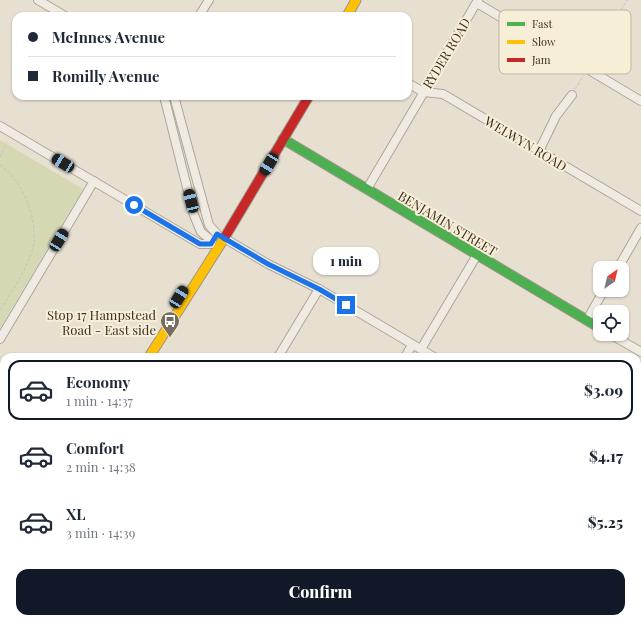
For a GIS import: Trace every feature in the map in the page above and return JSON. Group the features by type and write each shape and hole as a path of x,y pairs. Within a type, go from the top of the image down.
{"main road":[{"path":"350,12 360,3"},
{"path":"279,137 296,100"},
{"path":"154,353 216,242 279,137 306,100"},
{"name":"BENJAMIN STREET","path":"279,137 593,324"}],"street":[{"path":"38,0 58,12"},
{"path":"202,12 209,0"},
{"path":"478,1 499,14"},
{"name":"RYDER ROAD","path":"367,189 478,1"},
{"path":"595,74 641,101"},
{"name":"WELWYN ROAD","path":"412,85 423,92 443,94 641,211"},
{"path":"539,151 556,116 572,95"},
{"path":"165,100 194,214 201,232 216,242 268,264 319,289 427,353"},
{"path":"175,100 209,225 216,242"},
{"path":"0,126 200,244 216,242"},
{"path":"0,339 94,182"},
{"path":"622,261 641,228"},
{"path":"422,350 477,255"},
{"path":"280,353 319,289"},
{"path":"587,320 600,297"},
{"path":"622,341 641,352"},
{"path":"407,353 412,345"}],"path":[{"path":"621,10 627,0"},
{"path":"572,95 584,74"},
{"path":"0,157 8,142"},
{"path":"0,165 17,182 30,206 34,242 25,268 0,311"}],"green space":[{"path":"0,140 83,189 0,328"}],"traffic: fast":[{"path":"283,139 593,324"}],"traffic: slow":[{"path":"349,12 356,0"},
{"path":"152,353 225,237"}],"traffic: jam":[{"path":"225,237 307,100"}],"place":[{"name":"Stop 17 Hampstead Road - East side","path":"170,338"}],"route":[{"path":"134,205 200,244 211,244 217,234 268,264 319,289 346,305"}]}
